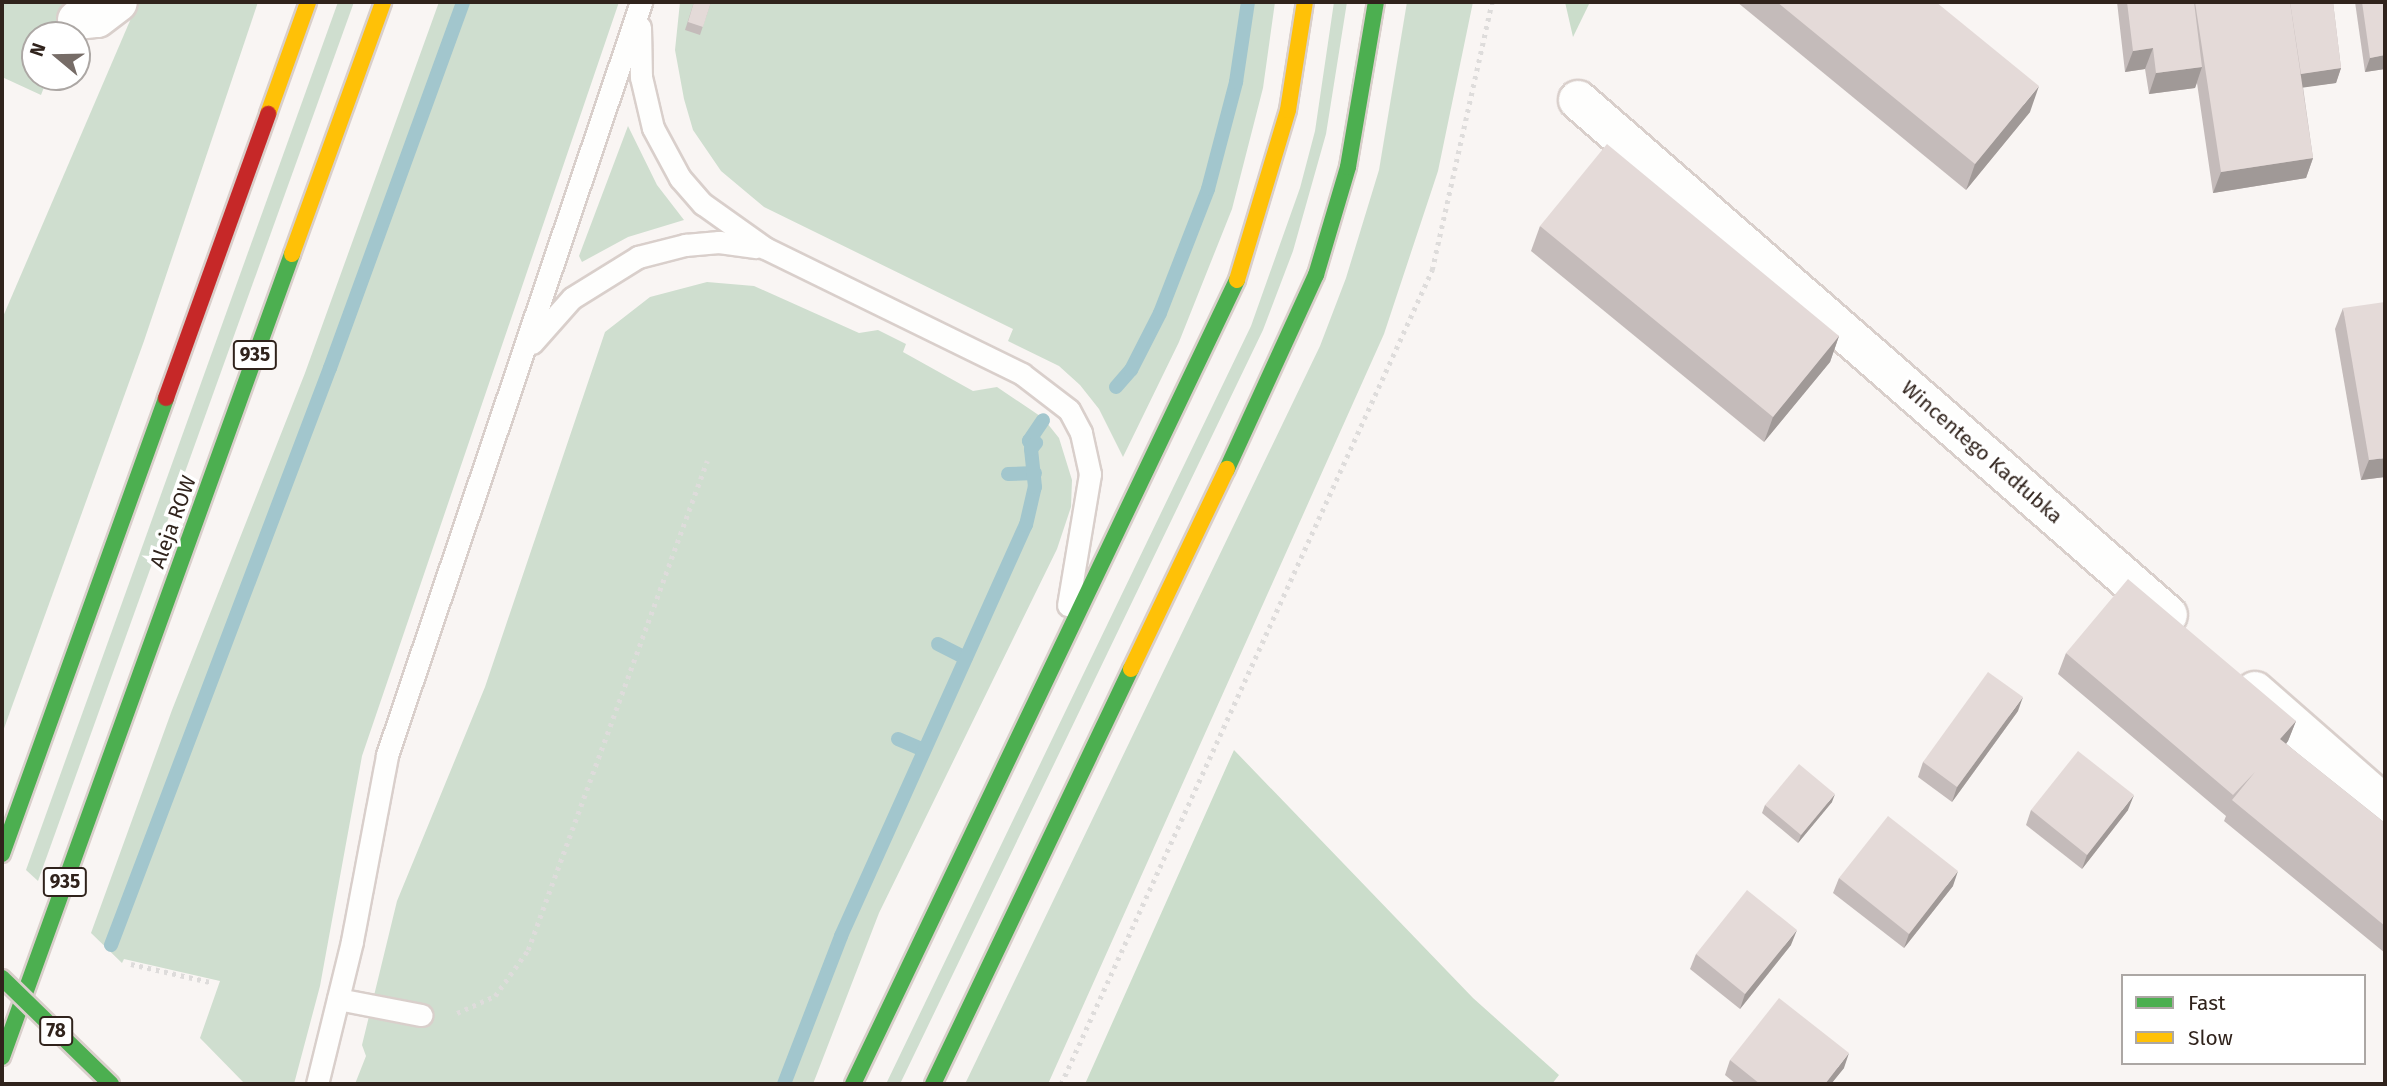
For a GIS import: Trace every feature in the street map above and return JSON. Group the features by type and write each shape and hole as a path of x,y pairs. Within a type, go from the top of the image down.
{"main road":[{"path":"2,854 308,2"},
{"name":"Aleja ROW","path":"2,1057 383,2"},
{"path":"853,1084 1057,662 1238,277 1288,110 1305,2"},
{"path":"933,1084 1270,385 1303,307 1348,167 1376,2"},
{"name":"78","path":"2,978 111,1084"}],"street":[{"path":"77,20 96,18 118,2"},
{"name":"Wincentego Kadłubka","path":"1578,100 2197,640"},
{"path":"2228,667 2385,805"}],"lane":[{"path":"642,2 641,77 647,112 664,152 703,204 778,254 1023,374 1069,410 1081,433 1090,474 1057,662"},
{"path":"317,1084 338,999 387,755 642,2"},
{"path":"513,383 531,344 557,313 621,265 670,248 719,242 778,254"},
{"path":"338,999 421,1015"}],"path":[{"path":"1061,1084 1432,270 1492,2"},
{"path":"421,1015 453,1014 482,1005 506,985 528,950 707,461"},
{"path":"131,964 210,982"}],"green space":[{"path":"2,2 80,2 72,21 21,21 21,86 2,77"},
{"path":"138,2 258,2 144,341 2,734 2,319"},
{"path":"338,2 354,2 38,881 26,870"},
{"path":"439,2 619,2 362,756 320,986 294,1084 245,1084 200,1038 220,981 124,959 122,963 91,933 172,710 305,373"},
{"path":"680,2 1275,2 1263,88 1232,209 1179,342 1123,457 1099,409 1080,385 1059,366 1008,341 1013,329 764,207 721,171 693,130 684,99 675,50"},
{"path":"1334,2 1347,2 1326,134 1293,251 1263,330 900,1084 886,1084 1251,326 1300,188 1315,131"},
{"path":"1407,2 1473,2 1438,171 1384,334 1048,1084 965,1084 1320,346 1346,278 1379,170"},
{"path":"1565,2 1590,2 1573,37"},
{"path":"628,126 657,185 684,220 628,237 582,262 579,256"},
{"path":"707,282 754,286 859,333 878,330 906,344 903,352 973,391 997,387 1043,418 1059,438 1072,480 1071,507 1057,549 879,913 813,1084 355,1084 366,1056 362,1045 397,901 485,687 605,332 650,297"},
{"path":"1234,750 1473,998 1559,1075 1552,1084 1085,1084"}],"building":[{"path":"694,2 711,2 703,27 688,22"},
{"path":"1777,2 1936,2 2039,86 1975,164"},
{"path":"2127,2 2194,2 2202,67 2156,73 2153,48 2133,51"},
{"path":"2195,2 2290,2 2313,158 2221,172"},
{"path":"2290,2 2333,2 2341,68 2301,74"},
{"path":"2362,2 2385,2 2385,55 2370,58"},
{"path":"1607,144 1839,336 1773,417 1540,226"},
{"path":"2385,302 2385,458 2369,460 2343,308"},
{"path":"2128,579 2296,721 2280,739 2385,823 2385,926 2232,800 2255,772 2233,795 2066,653"},
{"path":"1988,672 2023,697 1957,787 1923,762"},
{"path":"2078,751 2134,795 2087,855 2031,810"},
{"path":"1799,764 1835,794 1801,835 1765,805"},
{"path":"1888,816 1958,871 1909,934 1839,878"},
{"path":"1747,890 1797,930 1745,994 1696,954"},
{"path":"1779,998 1849,1053 1825,1084 1760,1084 1730,1060"}],"waterway":[{"path":"111,945 330,368 463,2"},
{"path":"1116,387 1131,370 1160,313 1208,189 1236,82 1248,2"},
{"path":"1032,446 1029,441 1043,420"},
{"path":"784,1084 841,936 1026,525 1035,487 1031,449 1036,443"},
{"path":"1008,474 1035,473"},
{"path":"938,644 966,658"},
{"path":"898,739 924,750"}],"traffic: fast":[{"path":"1227,469 1316,275 1348,167 1376,2"},
{"path":"2,1057 292,254"},
{"path":"853,1084 1237,280"},
{"path":"2,854 166,398"},
{"path":"933,1084 1131,669"},
{"path":"2,978 111,1084"}],"traffic: slow":[{"path":"268,114 308,2"},
{"path":"292,254 383,2"},
{"path":"1237,280 1288,110 1305,2"},
{"path":"1131,669 1227,469"}],"traffic: jam":[{"path":"166,398 268,114"}]}
